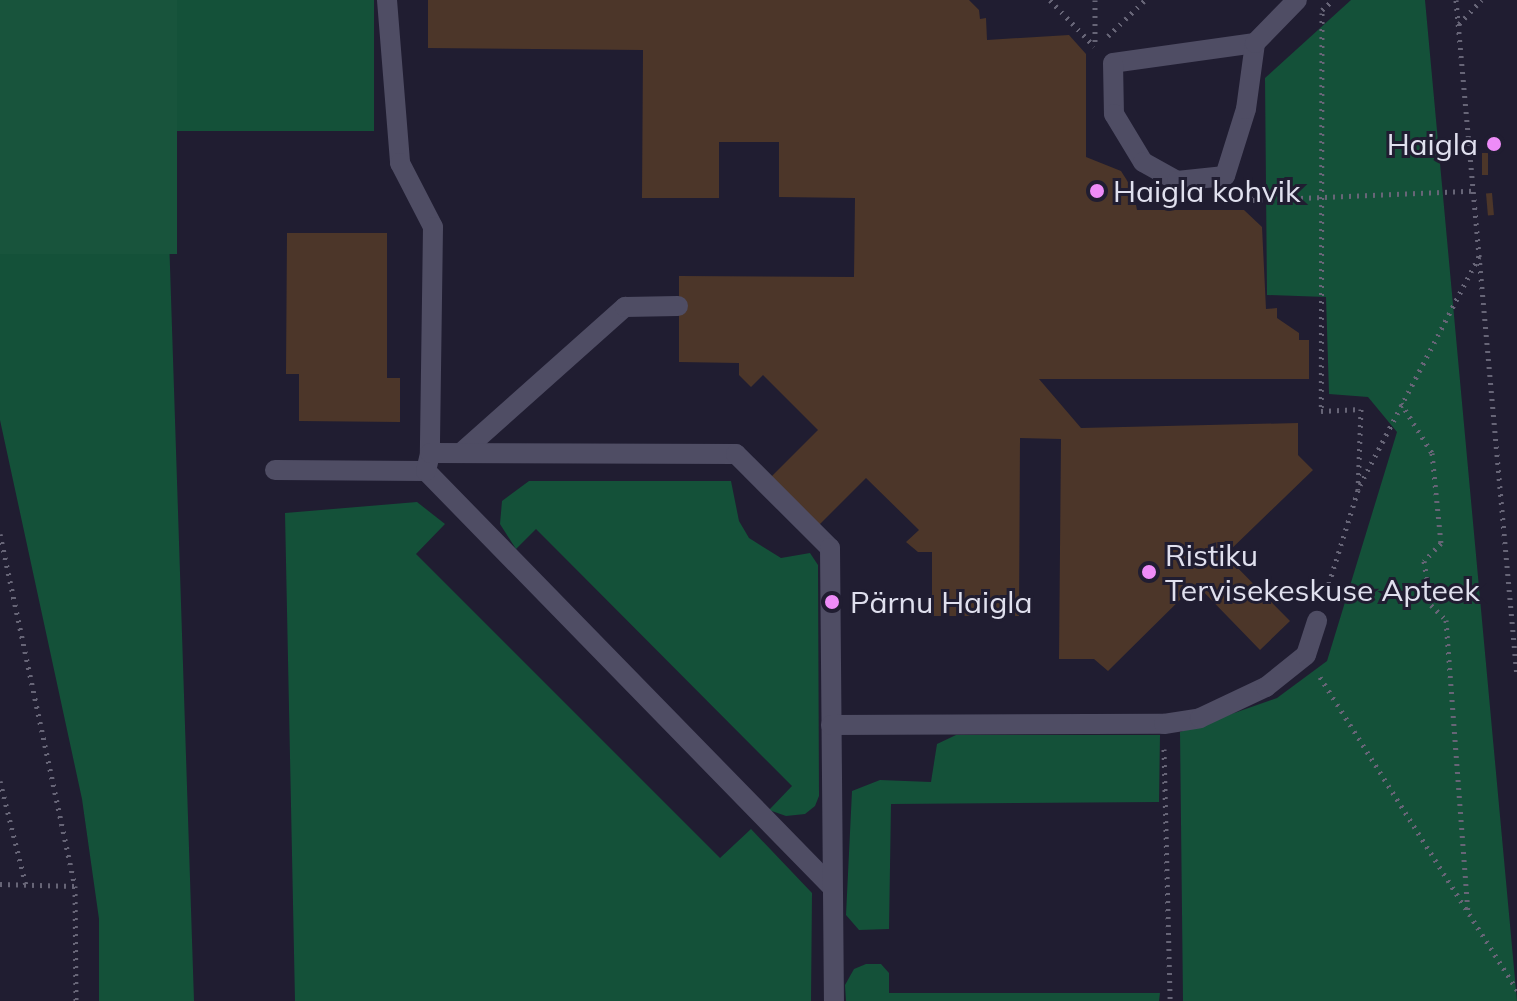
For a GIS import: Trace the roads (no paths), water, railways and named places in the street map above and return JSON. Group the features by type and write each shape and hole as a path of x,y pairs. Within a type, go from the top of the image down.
{"lane":[{"path":"387,0 400,163 433,227 428,462 832,887"},
{"path":"1255,43 1113,63 1114,114 1143,162 1177,181 1225,176 1246,109 1255,43 1297,0"},
{"path":"461,453 625,307 678,306"},
{"path":"275,470 428,462 461,453 736,454 830,548 834,1001"},
{"path":"831,725 1164,724 1200,718 1266,687 1306,655 1317,621"}],"place":[{"name":"Haigla","path":"1494,144"},
{"name":"Haigla kohvik","path":"1097,191"},
{"name":"Ristiku Tervisekeskuse Apteek","path":"1149,572"},
{"name":"Pärnu Haigla","path":"832,602"}]}
